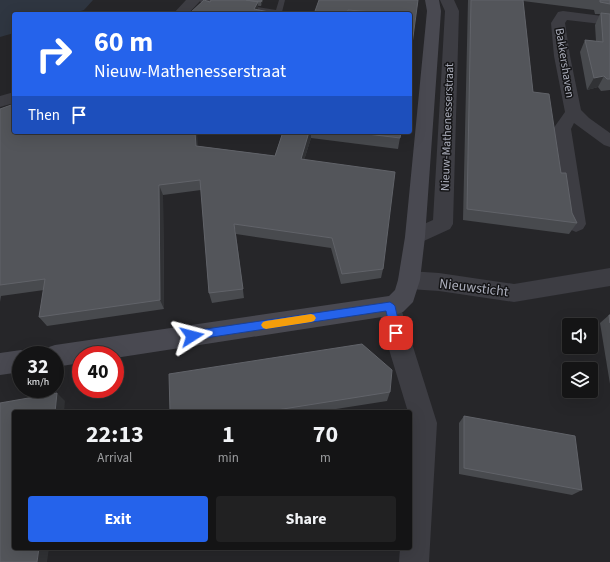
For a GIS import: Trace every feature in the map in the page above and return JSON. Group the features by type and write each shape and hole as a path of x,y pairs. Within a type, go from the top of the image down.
{"street":[{"path":"182,12 194,0"},
{"name":"Nieuw-Mathenesserstraat","path":"390,306 395,304 405,295 416,237 434,11 432,0"},
{"name":"Nieuw-Mathenesserstraat","path":"416,237 443,224 452,10 447,0"},
{"name":"Bakkershaven","path":"610,22 563,15 558,23 562,56 573,112 583,122 610,141"},
{"path":"0,102 12,98"},
{"name":"Bakkershaven","path":"573,112 562,129 576,224"},
{"name":"Nieuwsticht","path":"409,280 439,282 514,293 610,278"},
{"path":"64,355 390,306 396,333 424,424 414,562"},
{"path":"0,364 12,362"}],"lane":[{"path":"201,0 232,5"},
{"path":"240,6 279,12 282,0"}],"shaded area":[{"path":"0,0 610,0 610,562 0,562"},
{"path":"0,0 93,0 84,10 78,12 12,12 12,34 0,37"}],"building":[{"path":"204,0 210,2 211,0 246,0 258,2 254,9 269,12 191,12"},
{"path":"246,0 262,0 261,2"},
{"path":"319,0 418,0 412,44 412,12 373,12 348,10 348,12 315,12"},
{"path":"471,0 523,0 533,92 549,94 561,173 566,173 572,213 577,223 467,209"},
{"path":"600,0 610,0 610,4 600,2"},
{"path":"601,13 610,14 610,79 607,79 604,76 594,78 585,40 603,42"},
{"path":"12,105 12,134 195,134 196,146 275,156 282,134 308,134 301,159 395,172 383,269 342,274 332,238 234,224 243,289 209,293 200,180 159,185 160,300 39,317 45,279 0,285 0,109"},
{"path":"367,134 401,134 400,138"},
{"path":"362,344 392,370 390,392 277,410 170,410 169,374"},
{"path":"28,398 56,398 55,410 12,410 12,550 39,550 37,562 0,562 0,403"},
{"path":"464,416 575,436 582,490 464,468"}],"slow traffic":[{"path":"266,325 311,318"}],"route":[{"path":"192,336 390,306 396,333"}]}
